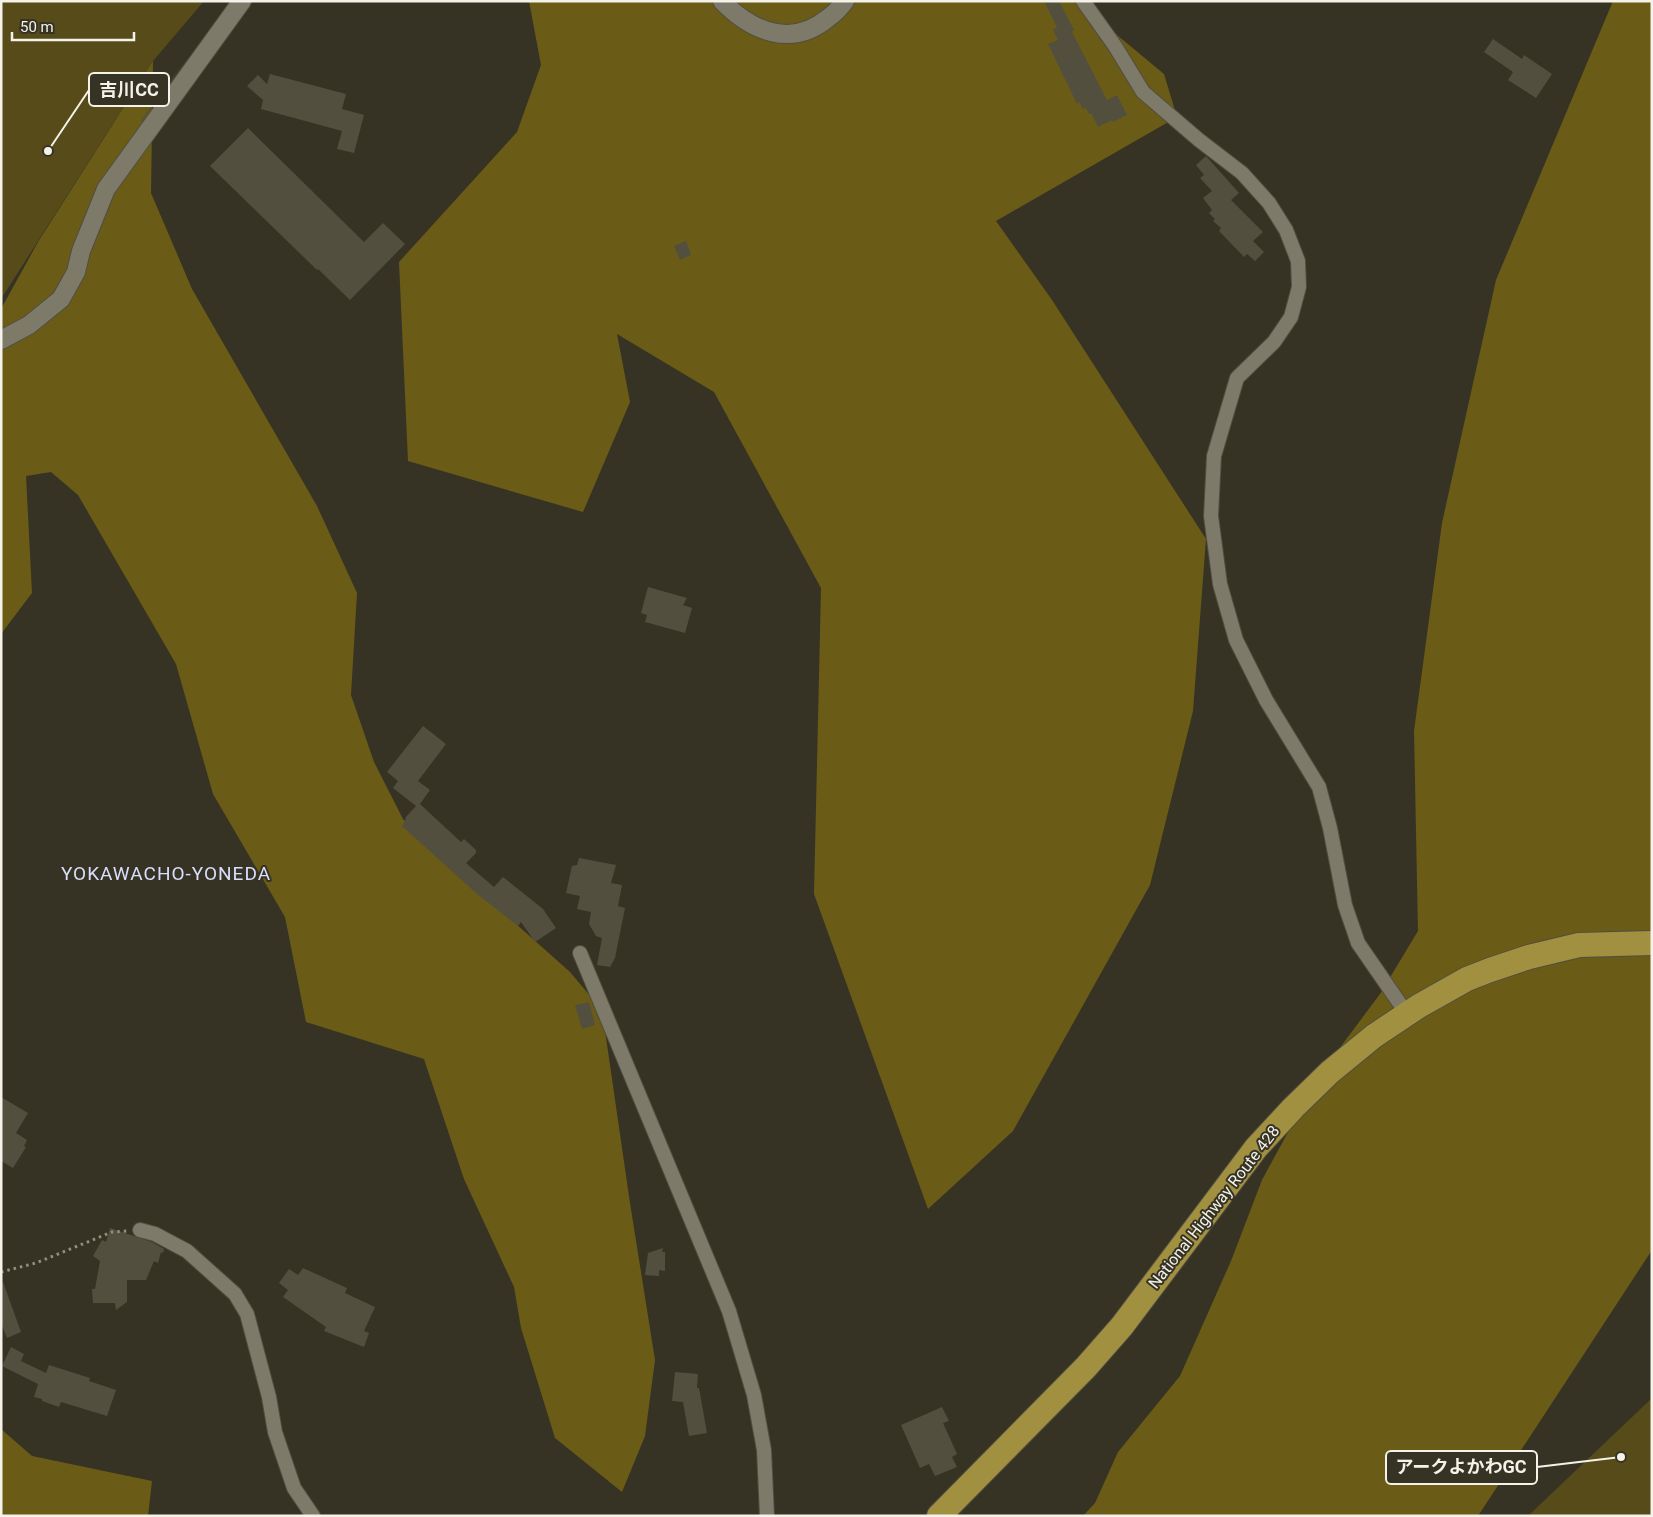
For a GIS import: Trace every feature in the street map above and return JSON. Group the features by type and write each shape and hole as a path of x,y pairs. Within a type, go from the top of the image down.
{"highway":[{"name":"National Highway Route 428","path":"939,1516 1086,1367 1122,1326 1256,1148 1330,1072 1374,1036 1407,1014 1467,979 1529,957 1579,945 1652,943"}],"street":[{"path":"1,340 29,325 61,300 76,272 81,251 106,189 242,1"},
{"path":"722,1 742,19 760,29 780,35 802,33 821,24 840,8 845,1"},
{"path":"1083,1 1115,46 1143,92 1199,140 1242,173 1269,203 1286,230 1298,261 1299,287 1291,317 1274,342 1238,378 1214,456 1211,516 1220,584 1236,640 1266,700 1319,786 1330,828 1345,905 1358,943 1407,1014"},
{"path":"580,953 729,1311 754,1395 764,1450 767,1516"},
{"path":"140,1230 154,1234 187,1251 235,1294 248,1314 276,1432 294,1488 313,1516"}],"path":[{"path":"1,1272 36,1263 112,1232 140,1230"}],"shaded area":[{"path":"1,1 204,1 153,61 1,299"},
{"path":"529,1 1076,1 1164,74 1177,117 996,221 1052,300 1206,539 1193,711 1150,885 1013,1131 928,1209 814,894 821,588 714,392 617,334 630,402 583,512 408,461 399,262 517,132 541,65"},
{"path":"1613,1 1652,1 1652,1250 1478,1516 1083,1516 1095,1503 1118,1452 1180,1376 1231,1261 1262,1180 1318,1077 1380,994 1418,931 1414,731 1442,523 1496,280"},
{"path":"153,61 151,193 192,289 317,506 357,593 351,695 374,762 403,819 570,972 602,1010 655,1360 645,1436 622,1492 555,1438 521,1328 514,1287 464,1179 424,1059 306,1022 285,917 213,794 176,664 78,495 51,472 26,476 32,593 1,634 1,309 38,242"},
{"path":"1652,1398 1652,1516 1528,1516"},
{"path":"1,1429 32,1456 152,1481 148,1516 1,1516"}],"building":[{"path":"1044,1 1059,1 1074,30 1072,32 1107,100 1117,95 1127,115 1098,127 1091,113 1089,114 1086,108 1083,109 1079,102 1077,104 1048,44 1058,40 1053,30 1057,27"},
{"path":"1493,39 1522,59 1524,55 1552,74 1536,98 1508,80 1513,72 1484,52"},
{"path":"189,56 142,121 141,120"},
{"path":"270,74 346,94 342,109 364,115 354,153 337,149 342,131 261,109 263,100 247,86 258,75 267,84"},
{"path":"248,128 364,242 383,223 405,244 350,300 210,166"},
{"path":"1206,156 1239,193 1231,200 1263,232 1253,241 1264,252 1255,261 1247,254 1244,257 1219,231 1221,228 1213,221 1215,219 1209,213 1212,210 1203,198 1212,191 1200,178 1204,175 1196,165"},
{"path":"686,241 691,255 680,260 674,246"},
{"path":"648,587 687,598 683,605 692,608 685,633 645,622 647,615 641,613"},
{"path":"423,726 446,744 418,781 430,790 420,804 461,842 464,839 476,850 476,853 466,863 494,887 503,877 543,909 556,928 535,942 521,922 518,926 477,894 402,826 405,818 416,806 393,788 398,781 387,772"},
{"path":"579,858 616,865 611,883 622,885 618,906 625,908 615,958 610,967 597,965 602,938 596,936 589,924 591,912 577,909 580,896 566,893 572,866 577,865"},
{"path":"589,1002 595,1025 582,1029 575,1005"},
{"path":"1,1097 28,1113 16,1133 27,1140 24,1146 26,1147 13,1168 1,1161"},
{"path":"110,1228 152,1242 164,1249 163,1253 161,1252 158,1263 154,1261 146,1280 127,1280 127,1302 116,1310 115,1303 93,1303 92,1289 95,1289 100,1261 93,1256 102,1240 106,1242"},
{"path":"663,1248 662,1252 665,1252 665,1271 659,1270 659,1276 645,1275 648,1253"},
{"path":"303,1268 347,1288 345,1293 375,1307 364,1331 369,1333 364,1347 324,1331 326,1327 283,1297 288,1290 279,1283 289,1269 298,1275"},
{"path":"1,1282 3,1282 21,1332 7,1338 1,1323"},
{"path":"11,1347 24,1354 21,1361 46,1373 49,1365 90,1378 89,1381 116,1390 107,1416 61,1402 59,1407 34,1397 38,1384 2,1366"},
{"path":"675,1372 698,1374 697,1388 699,1388 707,1433 689,1436 683,1402 672,1401"},
{"path":"942,1407 949,1421 943,1423 957,1454 952,1457 957,1467 935,1476 929,1464 920,1468 901,1425"}],"place":[{"name":"吉川CC","path":"48,151"},
{"name":"アークよかわGC","path":"1621,1457"}],"district":[{"name":"YOKAWACHO-YONEDA","path":"166,873"}]}
